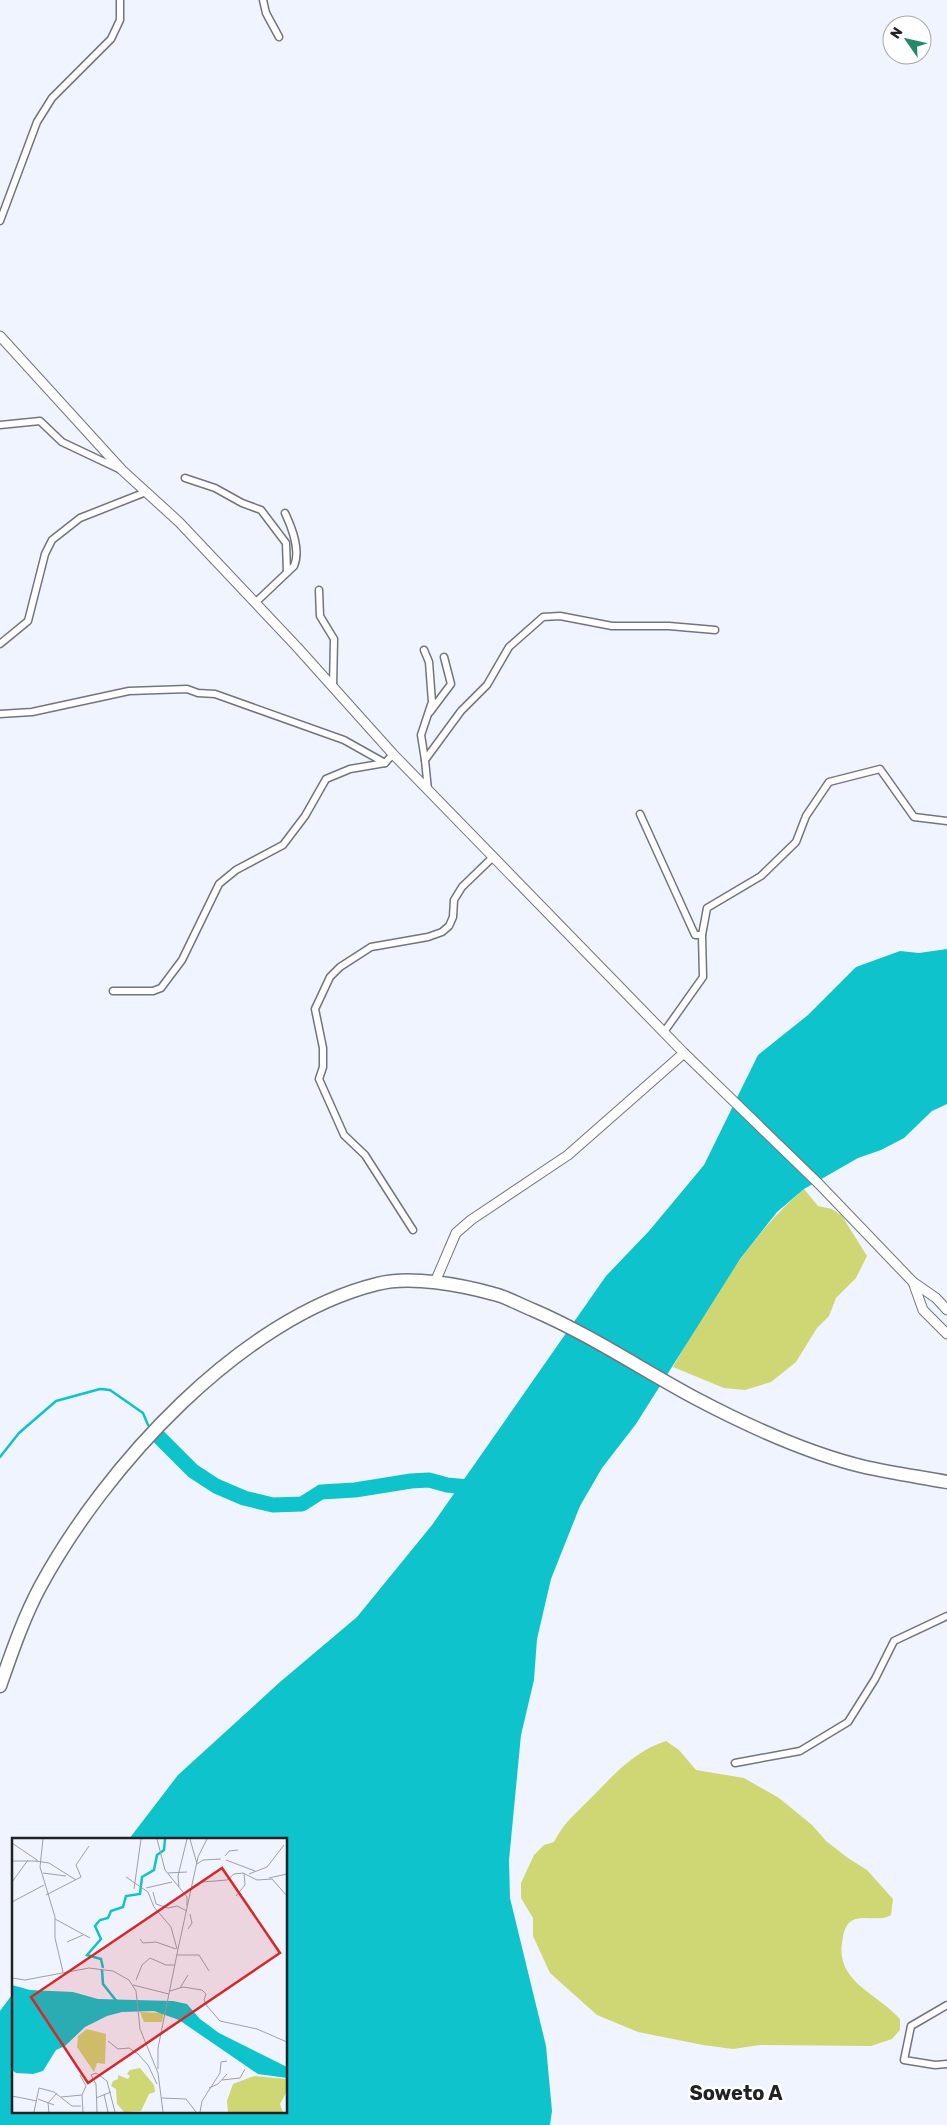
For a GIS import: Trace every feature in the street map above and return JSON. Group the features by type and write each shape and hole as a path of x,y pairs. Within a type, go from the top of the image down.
{"highway":[{"path":"0,1686 25,1617 53,1565 91,1508 147,1438 195,1389 225,1364 291,1320 325,1302 379,1283 434,1282 496,1294 554,1319 697,1399 804,1449 864,1467 947,1482"}],"main road":[{"path":"0,336 122,470 179,522 393,754 493,857 684,1053 732,1097 819,1184 913,1282 936,1298 947,1310"},
{"path":"434,1282 456,1232 471,1220 568,1156 684,1053"},
{"path":"913,1282 923,1310 947,1334"}],"street":[{"path":"0,221 37,122 52,98 111,39 120,20 120,0"},
{"path":"263,0 266,13 279,37"},
{"path":"0,425 40,421 62,442 122,470"},
{"path":"185,478 215,488 242,504 261,510 286,543 287,572"},
{"path":"0,644 28,621 45,554 52,540 80,518 146,492"},
{"path":"255,603 294,566 297,553 292,528 285,513"},
{"path":"319,590 320,616 334,639 333,688"},
{"path":"425,760 461,711 487,685 509,647 543,618 560,616 612,626 669,626 715,630"},
{"path":"424,650 429,662 432,681 430,713"},
{"path":"428,790 422,735 430,713 451,684 444,657"},
{"path":"0,714 32,712 129,691 187,689 198,693 215,694 344,740 385,763"},
{"path":"113,991 154,991 161,988 182,960 219,884 236,870 282,845 305,816 326,779 350,769 385,763 393,754"},
{"path":"664,1032 703,977 702,935 707,908 761,876 796,842 806,816 829,782 880,769 914,817 947,821"},
{"path":"640,814 695,935 702,935"},
{"path":"413,1230 364,1155 344,1136 331,1110 319,1079 324,1067 323,1048 315,1009 330,977 340,967 371,947 428,937 442,932 449,926 453,917 454,900 462,887 493,857"},
{"path":"735,1763 800,1751 848,1722 876,1679 894,1641 947,1616"},
{"path":"947,2005 911,2026 904,2060 935,2065 947,2064"}],"green space":[{"path":"804,1189 818,1206 832,1209 842,1216 867,1256 856,1278 836,1298 829,1316 817,1328 796,1362 771,1382 745,1390 724,1388 673,1367 716,1295 747,1250 765,1228"},
{"path":"666,1741 679,1750 696,1770 744,1778 779,1798 812,1825 826,1841 867,1870 893,1899 891,1915 881,1918 854,1919 845,1929 842,1943 842,1956 845,1968 852,1978 900,2019 900,2030 892,2039 871,2046 760,2045 733,2049 703,2045 638,2032 597,2015 550,1973 533,1936 533,1918 521,1898 521,1883 534,1855 544,1845 554,1842 569,1820 623,1766 643,1752"}],"water":[{"path":"947,949 947,1104 932,1111 904,1138 881,1150 858,1158 804,1189 777,1212 740,1259 636,1424 602,1468 580,1506 551,1579 537,1639 534,1680 521,1735 509,1860 510,1898 546,2046 552,2111 550,2125 0,2125 0,2011 12,1995 12,2112 288,2112 288,1838 130,1838 178,1775 280,1682 357,1617 432,1525 606,1276 649,1231 704,1165 758,1055 808,1015 856,967 900,951 919,953"}],"waterway":[{"path":"0,1457 19,1433 56,1401 100,1389 110,1390 143,1413 148,1425"},
{"path":"155,1433 193,1471 216,1486 244,1498 273,1505 302,1504 321,1492 355,1490 411,1481 429,1480 447,1485 479,1488"}],"district":[{"name":"Soweto A","path":"736,2093"}]}
